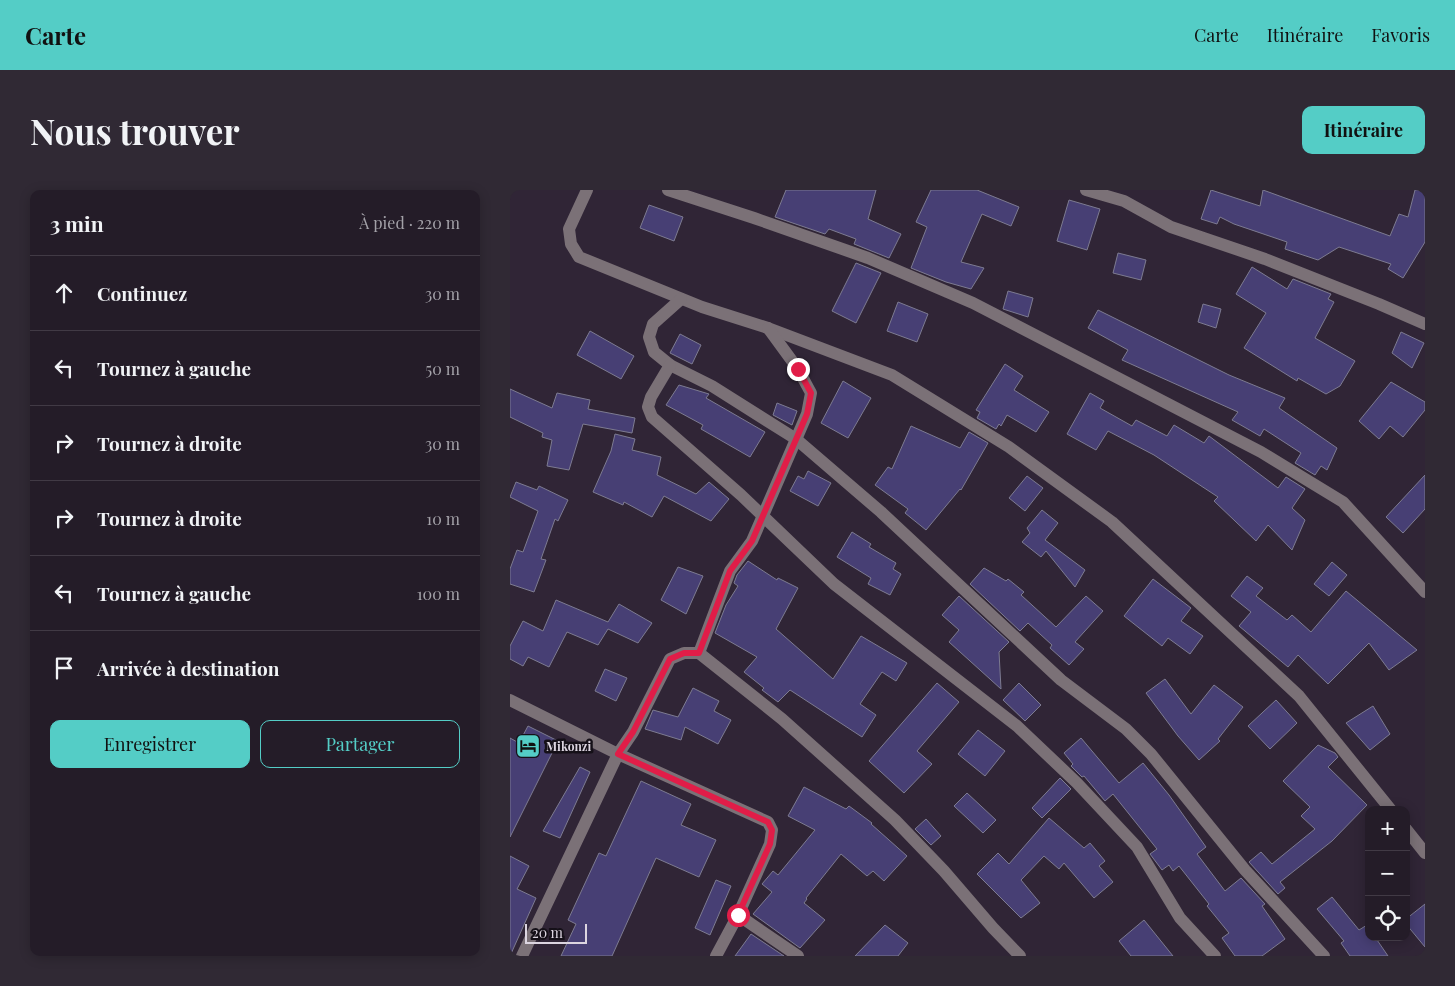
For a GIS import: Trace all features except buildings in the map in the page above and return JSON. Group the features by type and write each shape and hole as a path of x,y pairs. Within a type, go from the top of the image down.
{"street":[{"path":"587,190 569,229 570,244 579,257 681,299 768,328 892,375 1009,446 1112,522 1299,696 1389,806"},
{"path":"668,190 868,258 973,303 1261,452 1343,502 1425,592"},
{"path":"1086,190 1124,201 1171,227 1291,270 1425,324"},
{"path":"681,299 654,324 649,337 654,352 670,365 712,386 796,439 881,512 1061,680 1126,730 1145,748 1245,870 1324,956"},
{"path":"699,653 730,571 752,541 807,414 811,393 798,369 768,328"},
{"path":"670,365 649,402 648,407 652,417 763,516 834,584 1017,726 1077,783 1137,847 1180,918 1215,956"},
{"path":"522,956 618,754 633,732 670,659 684,653 699,653 782,719 895,820 944,871 1020,956"},
{"path":"510,700 618,754 768,822 772,830 770,844 738,915 716,956"},
{"path":"1410,834 1425,853"},
{"path":"738,915 798,956"}],"place":[{"name":"Mikonzi","path":"528,746"}],"route":[{"path":"738,915 770,844 772,830 768,822 618,754 633,732 670,659 684,653 699,653 730,571 752,541 807,414 811,393 798,369"}]}
